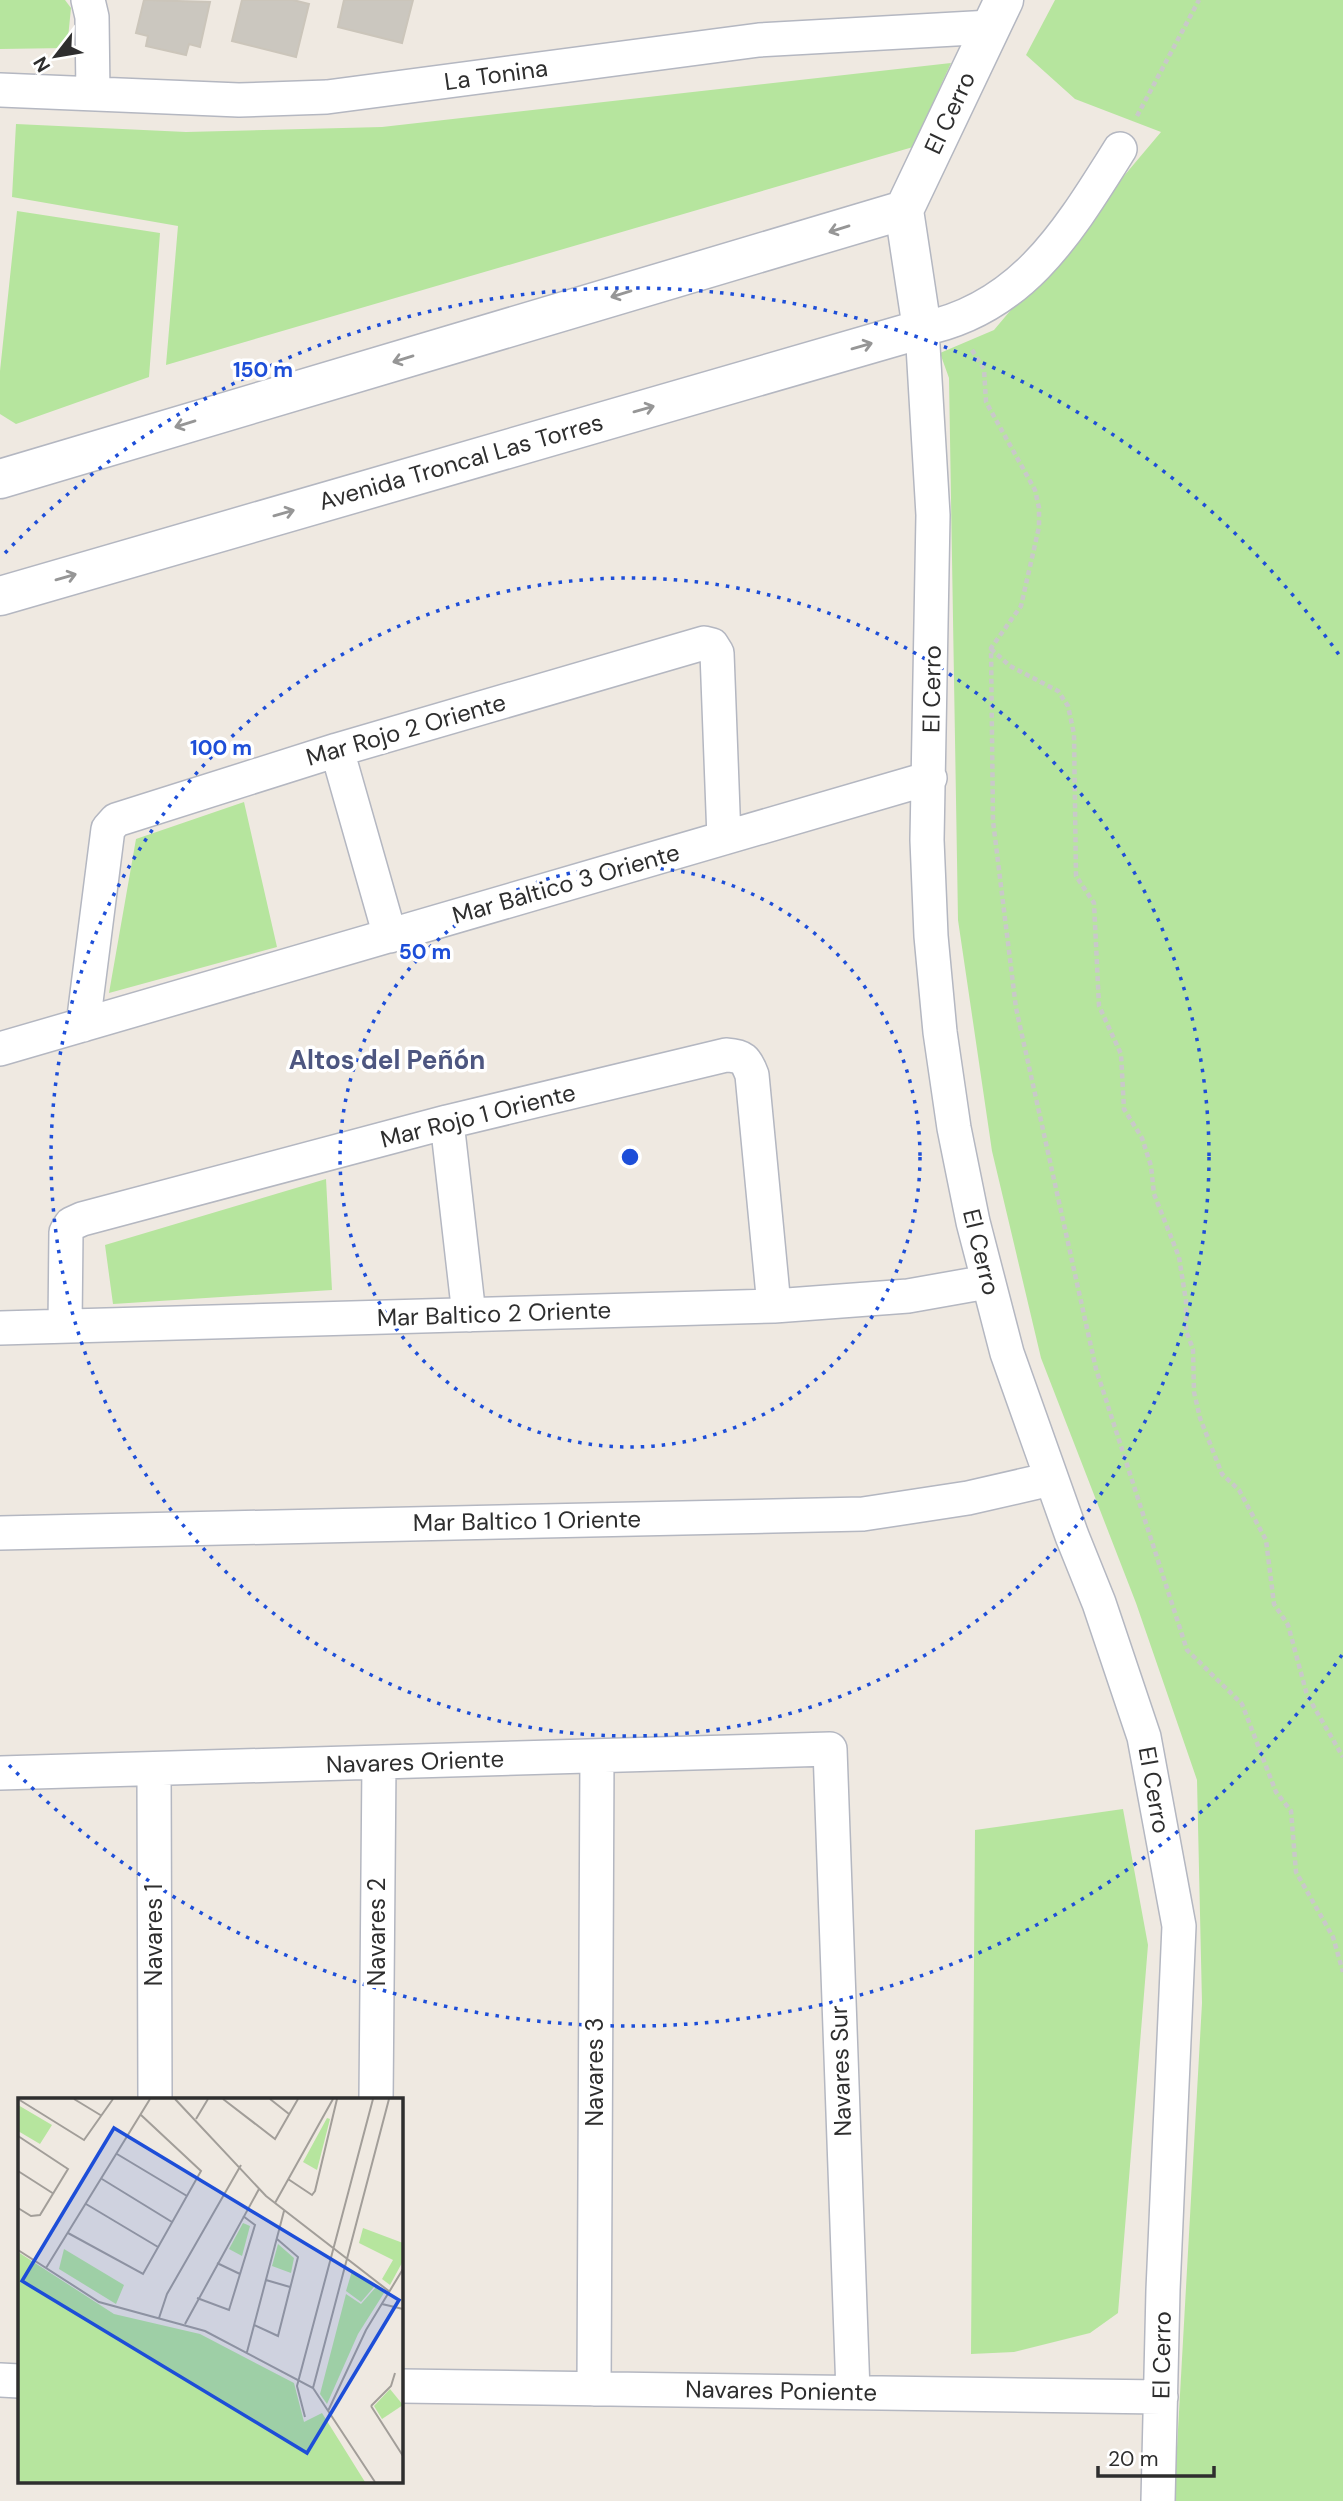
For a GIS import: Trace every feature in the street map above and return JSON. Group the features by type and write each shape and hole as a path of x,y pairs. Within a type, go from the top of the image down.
{"street":[{"path":"88,0 92,17 93,94"},
{"name":"La Tonina","path":"0,90 239,100 327,97 760,40 998,13"},
{"name":"El Cerro","path":"998,13 904,210 937,326 928,840 940,1032 954,1128 987,1282 1007,1353 1051,1479 1100,1603 1144,1737 1179,1926 1158,2501"},
{"path":"937,326 990,303 1042,261 1070,228 1120,149"},
{"path":"0,479 904,210"},
{"name":"Avenida Troncal Las Torres","path":"0,596 937,326"},
{"name":"Mar Rojo 2 Oriente","path":"83,1025 108,829 116,820 337,750 704,643 712,645 717,653 719,667 724,838"},
{"path":"337,750 390,936"},
{"name":"Mar Baltico 3 Oriente","path":"0,1049 930,778"},
{"name":"Mar Rojo 1 Oriente","path":"65,1326 66,1232 71,1224 447,1122 726,1055 740,1056 746,1060 752,1075 774,1306"},
{"path":"447,1122 469,1315"},
{"name":"Mar Baltico 2 Oriente","path":"0,1328 774,1306 908,1296 987,1282"},
{"name":"Mar Baltico 1 Oriente","path":"0,1533 863,1514 968,1499 1051,1479"},
{"name":"Navares Oriente","path":"0,1773 830,1749"},
{"name":"Navares Sur","path":"830,1749 853,2392"},
{"name":"Navares 3","path":"594,2389 597,1756"},
{"name":"Navares 2","path":"376,2098 379,1763"},
{"name":"Navares 1","path":"154,1769 155,2098"},
{"path":"0,2380 18,2381"},
{"name":"Navares Poniente","path":"402,2386 1161,2397"}],"path":[{"path":"1120,149 1199,0"},
{"path":"937,326 984,369 986,402 1035,490 1040,508 1039,527 1021,606 991,648 993,821 1016,1007 1096,1369 1187,1650 1241,1704 1276,1792 1291,1811 1296,1872 1332,1937 1343,1972"},
{"path":"991,648 1010,666 1058,691 1068,706 1074,734 1076,876 1094,902 1099,1006 1121,1054 1125,1109 1142,1138 1151,1166 1154,1194 1179,1257 1186,1301 1186,1331 1194,1349 1194,1392 1200,1418 1222,1474 1239,1490 1266,1540 1274,1604 1288,1625 1307,1695 1343,1757"}],"green space":[{"path":"0,0 65,0 71,8 67,48 0,49"},
{"path":"1055,0 1343,0 1343,2501 1174,2501 1202,2003 1197,1780 1136,1603 1041,1358 992,1151 958,920 949,378 940,353 994,330 1161,132 1075,99 1026,55"},
{"path":"951,63 913,147 166,365 178,226 12,197 16,124 186,132 382,127"},
{"path":"17,211 160,233 149,377 16,424 0,414 0,371"},
{"path":"244,802 277,947 109,993 136,839"},
{"path":"326,1179 332,1290 113,1304 105,1245"},
{"path":"1123,1809 1148,1945 1118,2313 1090,2333 1014,2352 971,2354 975,1830"}],"building":[{"path":"144,0 210,2 200,47 189,44 186,55 146,46 148,36 136,33"},
{"path":"242,0 293,0 309,4 296,57 232,41"},
{"path":"344,0 413,0 402,43 338,27"}],"district":[{"name":"Altos del Peñón","path":"387,1060"}]}
